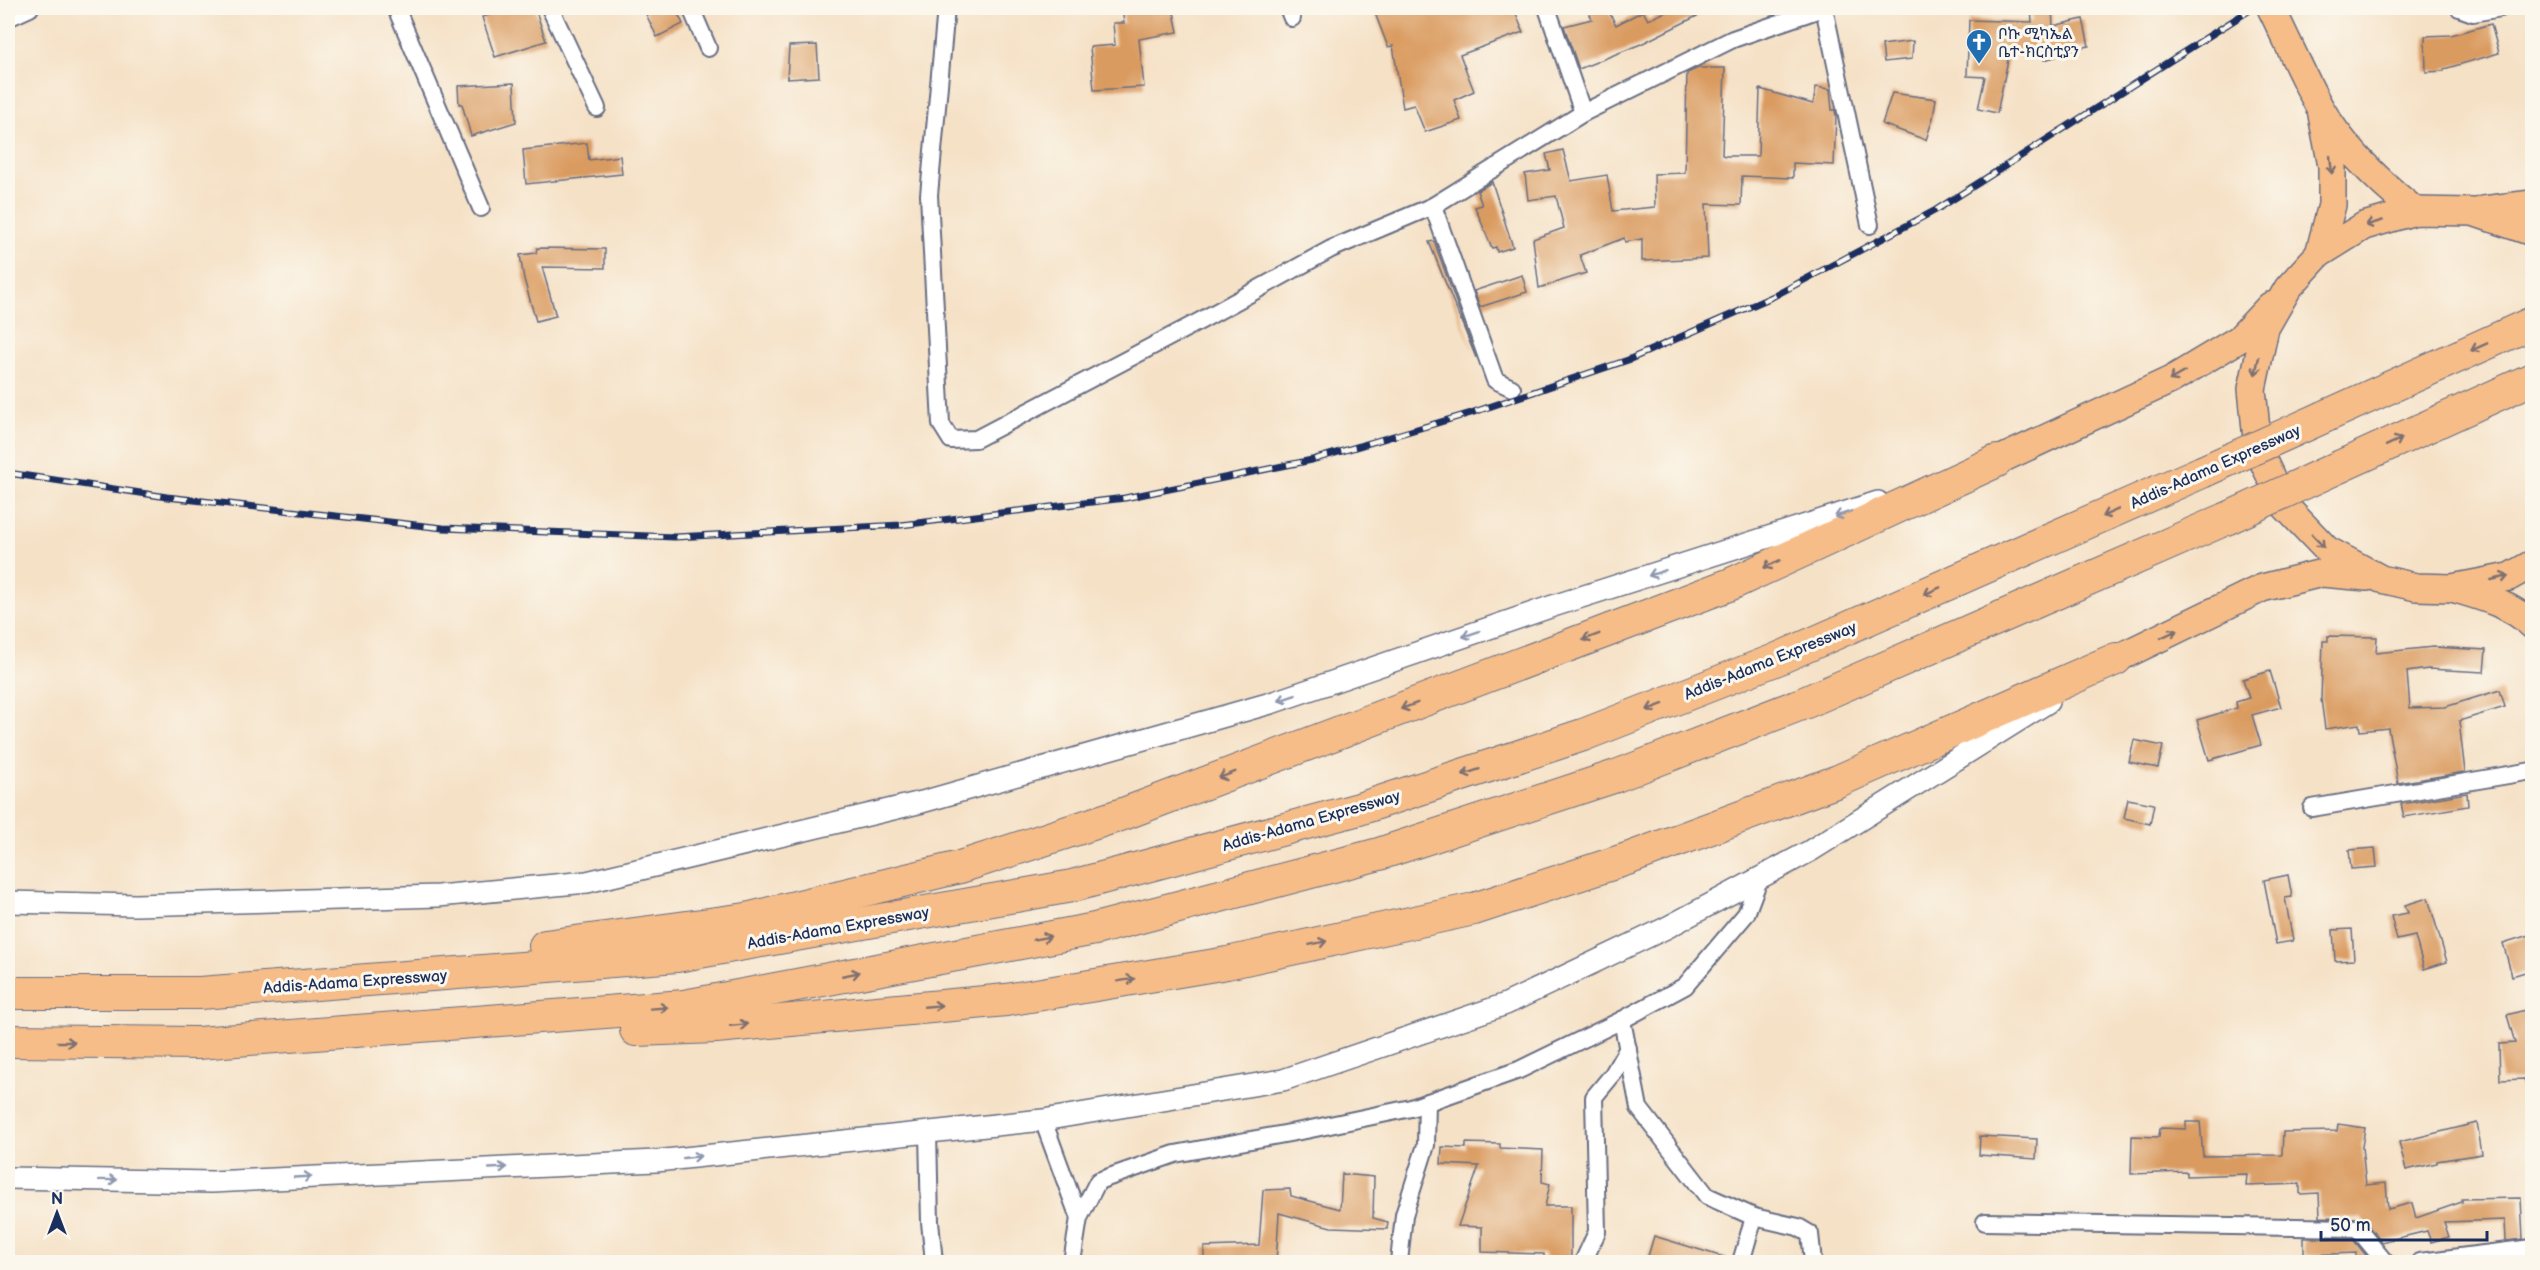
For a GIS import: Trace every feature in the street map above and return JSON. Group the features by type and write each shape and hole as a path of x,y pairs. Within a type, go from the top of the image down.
{"highway":[{"name":"Addis-Adama Expressway","path":"8,993 200,993 677,956 1084,883 1359,809 1583,735 1775,660 2202,472 2532,323"},
{"path":"198,1043 684,1006 1095,929 1379,854 1616,777 1804,703 2226,519 2532,379"},
{"path":"200,993 746,919 960,867 1126,813 1731,584 1997,461"},
{"path":"8,1041 198,1043 716,1027 1006,1000 1227,963 1474,909 1630,858 1838,781 2116,659"}],"main road":[{"path":"2271,8 2320,108 2351,150 2385,186 2415,211"},
{"path":"2319,254 2332,205 2332,166 2320,108"},
{"path":"1997,461 2181,374 2239,339 2319,254 2364,226 2415,211 2473,212 2532,204"},
{"path":"2473,212 2532,232"},
{"path":"2288,288 2265,328 2252,389 2258,450 2284,505 2291,513 2327,550 2381,579"},
{"path":"2116,659 2262,588 2322,573 2381,579 2416,587 2452,588 2509,577 2532,564"},
{"path":"2452,588 2495,601 2525,617 2532,625"}],"street":[{"path":"8,18 30,8"},
{"path":"396,8 481,208"},
{"path":"550,8 597,108"},
{"path":"691,8 708,48"},
{"path":"946,8 929,195 940,424 951,440 976,439 1331,249 1433,206 1583,113 1733,39 1823,8 1870,225"},
{"path":"1547,8 1583,113"},
{"path":"2459,8 2473,13 2501,8"},
{"path":"1433,206 1495,380 1512,388"},
{"path":"8,902 136,905 427,896 587,882 922,802 1271,703 1550,607 1858,509 1997,461"},
{"path":"9,1180 212,1182 632,1162 1043,1120 1283,1080 1506,1004 1666,928 1810,851 2116,659"},
{"path":"2312,808 2532,771"},
{"path":"1072,1263 1079,1218 1098,1181 1175,1154 1306,1130 1427,1102 1519,1071 1685,986 1746,914 1760,877"},
{"path":"1622,1020 1639,1108 1707,1196 1754,1217 1798,1227 1810,1234 1813,1263"},
{"path":"1583,1263 1597,1232 1594,1097 1613,1074 1628,1048"},
{"path":"1399,1263 1404,1215 1426,1145 1427,1102"},
{"path":"1043,1120 1079,1218"},
{"path":"928,1133 930,1222 934,1263"},
{"path":"1741,1263 1754,1217"},
{"path":"1985,1222 2357,1228 2385,1263"},
{"path":"2420,1263 2532,1248"}],"building":[{"path":"514,8 535,8 546,41 495,57 482,17"},
{"path":"643,8 675,8 683,24 657,37"},
{"path":"1122,8 1173,8 1178,32 1139,39 1144,87 1094,90 1090,47 1115,45 1113,23 1124,23"},
{"path":"1373,8 1514,8 1523,32 1460,55 1474,91 1454,100 1461,120 1425,132 1414,105 1403,108 1393,46 1388,47"},
{"path":"1587,8 1607,8 1616,25 1643,11 1648,20 1674,8 1713,8 1641,44 1579,69 1564,26 1592,19"},
{"path":"2031,8 2052,8 2053,26 2083,19 2089,46 2065,51 2066,54 2044,60 2042,55 2009,55 1997,113 1978,109 1985,77 1967,76 1969,20 2032,22"},
{"path":"2491,24 2499,53 2444,69 2444,71 2426,72 2425,36 2451,35"},
{"path":"1913,41 1912,59 1884,62 1882,45"},
{"path":"817,45 819,77 787,79 789,46"},
{"path":"1698,68 1725,68 1722,155 1725,156 1758,156 1760,89 1813,104 1816,87 1830,89 1832,110 1835,110 1836,116 1834,165 1793,163 1793,178 1742,176 1741,205 1706,204 1708,258 1642,261 1642,239 1625,242 1624,238 1580,255 1586,273 1539,288 1533,239 1564,228 1556,196 1528,200 1525,174 1550,170 1546,154 1563,150 1571,181 1607,175 1613,211 1655,207 1654,174 1685,173 1687,73"},
{"path":"514,83 516,122 471,136 462,104 459,104 458,86"},
{"path":"1892,93 1936,99 1926,140 1882,124"},
{"path":"587,143 589,160 620,156 622,174 526,184 523,150"},
{"path":"1492,182 1513,247 1497,252 1496,247 1492,248 1475,207 1482,205 1477,191"},
{"path":"1434,241 1476,358 1429,242"},
{"path":"537,248 605,249 605,268 542,267 556,316 536,321 520,255 536,253"},
{"path":"1522,275 1527,292 1480,307 1474,291"},
{"path":"2328,636 2377,637 2376,653 2433,647 2486,650 2484,672 2428,669 2407,672 2410,708 2445,707 2500,690 2505,707 2459,721 2465,772 2398,783 2388,728 2360,731 2359,724 2325,729 2321,699 2323,641 2328,641"},
{"path":"2270,671 2281,707 2252,715 2261,745 2209,760 2197,720 2237,708 2236,702 2249,698 2243,679"},
{"path":"2134,740 2163,746 2158,768 2129,762"},
{"path":"2467,793 2468,806 2404,817 2401,804"},
{"path":"2128,799 2154,804 2150,824 2124,818"},
{"path":"2375,848 2377,867 2351,869 2349,850"},
{"path":"2288,875 2292,897 2285,898 2293,941 2276,944 2264,880"},
{"path":"2428,898 2447,962 2424,969 2415,936 2397,940 2391,916 2408,913 2405,905"},
{"path":"2352,929 2354,960 2335,961 2333,930"},
{"path":"2532,934 2532,970 2512,976 2503,943"},
{"path":"2532,1008 2532,1088 2527,1089 2524,1079 2500,1080 2499,1044 2515,1043 2507,1015"},
{"path":"2186,1122 2200,1122 2203,1156 2282,1155 2283,1132 2337,1131 2338,1124 2365,1128 2362,1147 2366,1185 2386,1183 2388,1209 2412,1203 2416,1218 2462,1202 2462,1199 2521,1198 2523,1239 2506,1241 2505,1220 2444,1222 2449,1237 2431,1242 2427,1231 2382,1242 2361,1218 2320,1217 2319,1193 2300,1194 2300,1184 2246,1186 2247,1174 2187,1176 2187,1172 2131,1174 2132,1136 2159,1137 2160,1128 2186,1129"},
{"path":"2477,1123 2482,1154 2437,1161 2437,1163 2406,1170 2399,1142"},
{"path":"1980,1136 2037,1139 2036,1159 1979,1155"},
{"path":"1466,1143 1500,1144 1500,1148 1543,1150 1542,1182 1550,1184 1545,1206 1571,1206 1571,1258 1544,1258 1544,1254 1482,1252 1482,1227 1458,1226 1479,1166 1441,1164 1442,1147 1466,1148"},
{"path":"1342,1174 1374,1177 1373,1218 1388,1222 1387,1229 1331,1227 1279,1213 1276,1263 1204,1263 1204,1247 1259,1245 1263,1190 1290,1189 1291,1196 1340,1209"},
{"path":"1654,1236 1727,1258 1726,1263 1646,1263"},
{"path":"2304,1238 2352,1238 2372,1263 2356,1263 2356,1253 2304,1255"}],"railway":[{"path":"8,473 167,497 443,528 675,537 901,525 1125,498 1312,460 1471,413 1628,360 1774,296 1936,210 2253,8"}],"place":[{"name":"ቦኩ ሚካኤል ቤተ-ክርስቲያን","path":"1979,65"}]}
